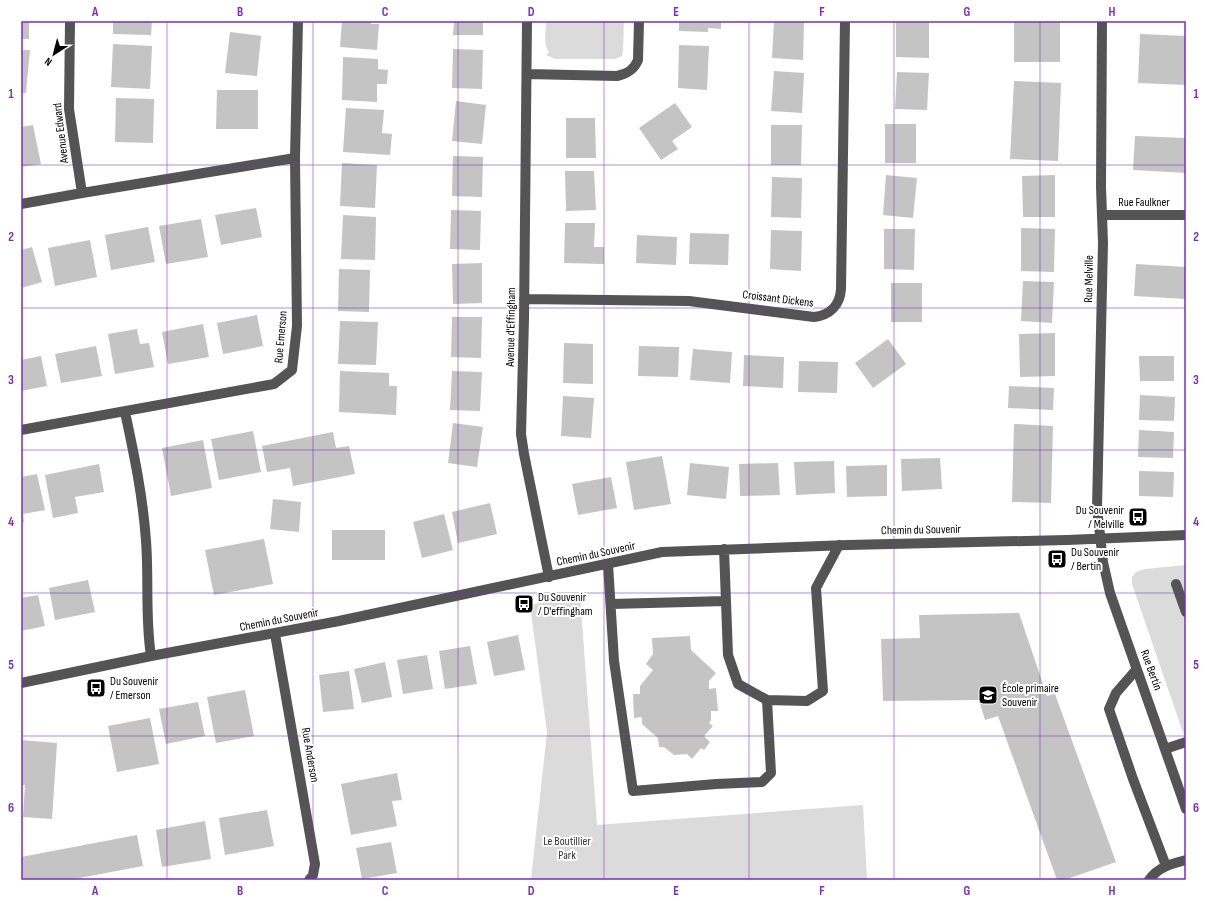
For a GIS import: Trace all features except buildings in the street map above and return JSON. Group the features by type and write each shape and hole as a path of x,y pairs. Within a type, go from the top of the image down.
{"street":[{"name":"Avenue Edward","path":"70,21 69,109 82,193"},
{"name":"Rue Emerson","path":"21,430 274,384 292,370 297,326 295,158 298,21"},
{"name":"Avenue d'Effingham","path":"528,21 522,444 549,577"},
{"path":"527,74 617,76 629,73 636,65 638,60 639,21"},
{"name":"Croissant Dickens","path":"524,299 689,301 814,317 825,315 830,312 839,300 841,289 845,21"},
{"name":"Rue Melville","path":"1100,538 1097,508 1103,215 1101,187 1102,21"},
{"path":"21,204 295,158"},
{"name":"Rue Faulkner","path":"1103,215 1186,215"},
{"path":"125,412 138,476 146,541 147,629 150,656"},
{"name":"Chemin du Souvenir","path":"21,683 150,656 275,634 662,552 839,545 1067,540 1186,535"},
{"name":"Rue Bertin","path":"1100,538 1110,593 1186,810"},
{"path":"724,549 728,655 738,684 766,700 807,702 823,691 816,588 839,545"},
{"path":"608,564 614,661 632,791 762,782 771,773 766,700"},
{"path":"1176,584 1186,612"},
{"path":"610,604 726,601"},
{"name":"Rue Anderson","path":"275,634 315,864 314,871 309,880"},
{"path":"1136,670 1116,693 1109,710 1166,866"},
{"path":"1165,749 1186,742"},
{"path":"1149,880 1154,873 1166,866 1186,860"}],"green space":[{"path":"546,21 624,21 622,56 615,59 556,59 546,55 549,52 545,42"},
{"path":"1186,565 1186,741 1132,584 1132,577 1136,572 1145,569"},
{"name":"Le Boutillier Park","path":"580,595 597,825 863,805 867,880 531,880 547,732 530,605"}],"place":[{"name":"Du Souvenir / Melville","path":"1138,517"},
{"name":"Du Souvenir / Bertin","path":"1057,559"},
{"name":"Du Souvenir / D'effingham","path":"524,604"},
{"name":"Du Souvenir / Emerson","path":"96,688"},
{"name":"École primaire Souvenir","path":"988,695"}]}
